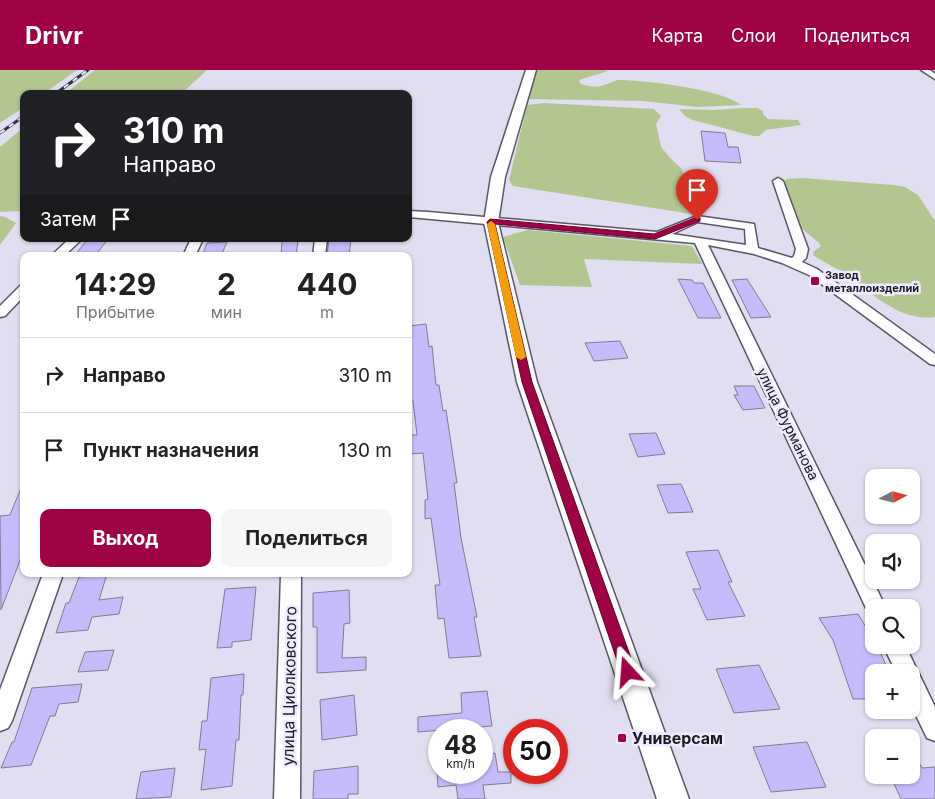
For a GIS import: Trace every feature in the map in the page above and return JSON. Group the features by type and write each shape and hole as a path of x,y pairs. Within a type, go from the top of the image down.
{"main road":[{"path":"531,70 498,177 490,222 527,382 673,799"}],"street":[{"path":"925,70 935,77"},
{"path":"778,181 802,249 800,258 794,262"},
{"path":"412,214 655,236 752,250 794,262 813,272 935,361"},
{"path":"655,236 697,220 750,226 752,250"},
{"name":"улица Фурманова","path":"700,241 872,599"},
{"path":"61,252 73,242"},
{"path":"0,313 20,293"},
{"path":"0,721 52,577"},
{"name":"улица Циолковского","path":"287,799 291,577"},
{"path":"920,700 935,731"}],"green space":[{"path":"0,70 77,70 49,90 20,90 20,110 0,123"},
{"path":"95,70 207,70 185,90 70,90"},
{"path":"536,70 604,70 608,71 579,80 581,84 594,87 618,80 682,86 717,94 741,105 697,107 643,101 529,99"},
{"path":"544,103 654,109 661,116 656,124 661,147 681,168 695,197 698,215 513,186 509,180 527,105"},
{"path":"757,108 763,111 763,114 768,119 798,120 801,125 766,130 759,136 753,136 693,120 685,116 679,109 714,110"},
{"path":"20,130 20,211 0,212 0,147"},
{"path":"802,178 894,185 905,187 918,195 935,221 935,317 909,315 886,304 844,273 814,256 813,252 821,246 800,227 784,182 787,179"},
{"path":"0,216 16,223 0,245"},
{"path":"528,230 692,246 702,264 584,259 592,287 520,285 503,237"}],"building":[{"path":"701,131 725,133 728,147 738,147 741,163 705,161"},
{"path":"86,242 106,242 98,252 77,252"},
{"path":"227,242 223,252 204,252 207,243"},
{"path":"282,242 298,242 297,252 281,252"},
{"path":"329,242 351,242 349,252 327,252"},
{"path":"678,279 703,283 721,318 698,318"},
{"path":"747,279 771,317 751,318 732,280"},
{"path":"426,324 429,347 432,346 436,385 439,385 443,411 446,410 457,483 454,483 461,538 477,617 474,617 481,656 449,658 444,618 438,619 435,585 440,585 431,518 425,519 425,500 428,499 423,453 412,454 412,435 417,435 412,401 412,326"},
{"path":"620,341 628,358 594,361 585,343"},
{"path":"734,386 754,386 765,408 743,410 734,395 738,395"},
{"path":"656,433 665,454 638,457 629,434"},
{"path":"681,484 693,512 668,513 657,485"},
{"path":"20,490 20,560 1,610 0,516 10,515"},
{"path":"718,550 732,582 728,582 745,616 707,620 693,589 701,589 686,552"},
{"path":"79,577 106,577 99,600 123,597 119,614 92,617 88,630 56,633 66,603 69,603"},
{"path":"256,587 251,640 232,642 232,647 217,648 225,589"},
{"path":"349,590 350,623 344,624 342,658 366,657 366,670 317,673 317,627 313,627 313,593"},
{"path":"858,614 865,625 865,654 881,654 885,664 865,664 865,699 853,699 833,640 819,618"},
{"path":"114,650 108,670 78,672 85,652"},
{"path":"759,665 780,709 734,713 716,669"},
{"path":"244,674 239,740 236,740 232,786 201,790 206,749 199,750 202,721 207,721 211,678"},
{"path":"82,684 78,702 59,704 55,716 50,716 31,765 1,768 12,742 14,742 32,688"},
{"path":"487,691 491,719 428,719 428,731 418,732 418,717 462,713 461,693"},
{"path":"354,695 357,735 322,740 320,700"},
{"path":"807,742 826,787 771,792 753,747"},
{"path":"493,753 495,753 498,772 503,772 503,784 483,785 485,799 458,799 456,785 438,787 438,784 493,784"},
{"path":"920,765 922,768 935,767 935,799 901,799 894,784 920,784"},
{"path":"358,766 358,794 348,794 348,799 313,799 314,771"},
{"path":"175,768 171,797 136,799 141,772"}],"railway":[{"path":"60,90 88,70"},
{"path":"0,133 20,119"}],"slow traffic":[{"path":"491,224 521,357"}],"place":[{"name":"Завод металлоизделий","path":"815,281"},
{"name":"Универсам","path":"622,738"}],"route":[{"path":"628,672 527,382 490,222 655,236 697,220"}]}
